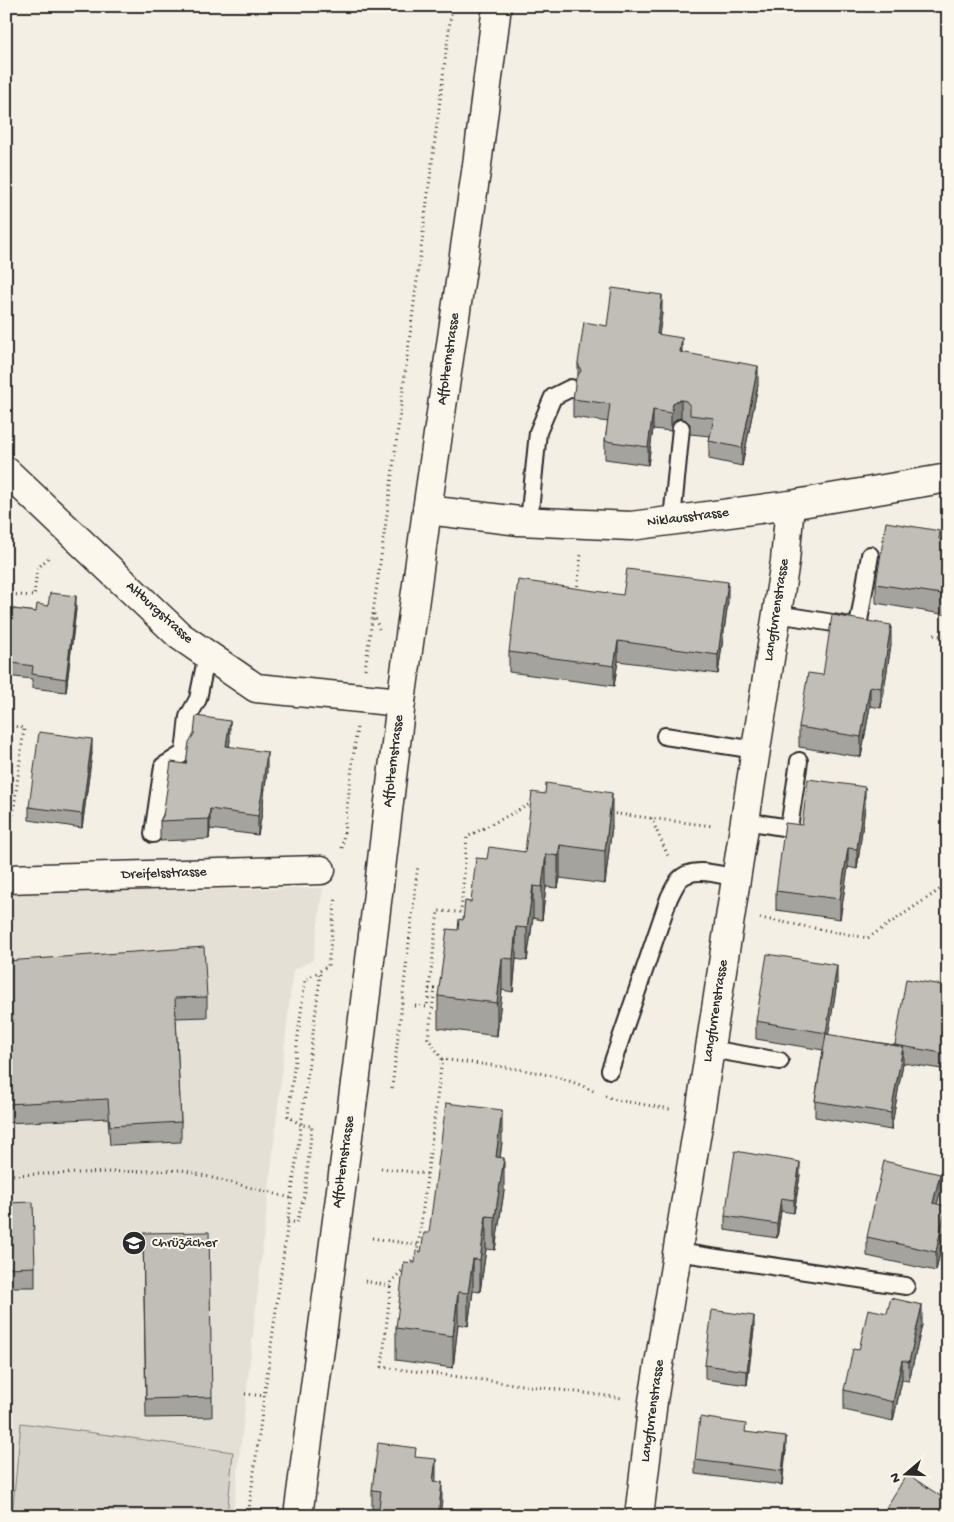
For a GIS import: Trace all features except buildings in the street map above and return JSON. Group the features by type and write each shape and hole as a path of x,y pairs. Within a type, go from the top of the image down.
{"street":[{"name":"Affolternstrasse","path":"298,1516 357,1068 401,702 477,165 497,6"},
{"name":"Altburgstrasse","path":"6,471 180,636 256,688 401,702"},
{"name":"Niklausstrasse","path":"427,510 529,521 630,526 790,505 948,478"},
{"name":"Langfurrenstrasse","path":"640,1516 653,1402 700,1113 777,614 785,560 790,505"},
{"name":"Dreifelsstrasse","path":"6,879 333,871"}],"lane":[{"path":"529,521 538,432 553,398 571,388"},
{"path":"672,520 681,428"},
{"path":"777,614 858,627 870,555"},
{"path":"153,834 163,766 184,753 188,717 198,699 207,654"},
{"path":"665,736 756,750"},
{"path":"744,826 789,828 798,762"},
{"path":"610,1070 669,898 679,879 690,874 702,872 736,878"},
{"path":"710,1049 780,1061"},
{"path":"676,1252 906,1286"}],"path":[{"path":"288,1221 297,1223 305,1192 312,1126 301,1125 288,1116 306,980 328,966 333,871 361,698 388,506 452,6"},
{"path":"6,594 34,596 37,569 72,533"},
{"path":"577,599 581,553"},
{"path":"934,635 948,637"},
{"path":"6,725 24,728 9,849"},
{"path":"415,1006 427,1007 438,911 461,912 467,837 530,804 539,805"},
{"path":"604,812 744,826"},
{"path":"651,818 679,879"},
{"path":"392,1088 418,865"},
{"path":"754,917 868,938 948,884"},
{"path":"248,1516 320,971"},
{"path":"429,989 435,989 428,1038 442,1060 428,1174 417,1254 391,1282 390,1286 382,1367 653,1402"},
{"path":"442,1060 542,1073 583,1085 600,1095 616,1100 700,1113"},
{"path":"381,1168 428,1174"},
{"path":"8,1175 182,1170 291,1198"},
{"path":"372,1238 418,1245"},
{"path":"366,1282 390,1286"},
{"path":"245,1394 265,1396"}],"shaded area":[{"name":"Chrüzächer","path":"323,888 313,960 293,970 233,1516 6,1516 6,893"},
{"path":"21,1423 233,1452 227,1516 12,1516"}],"place":[{"name":"Chrüzächer","path":"134,1243"}]}
